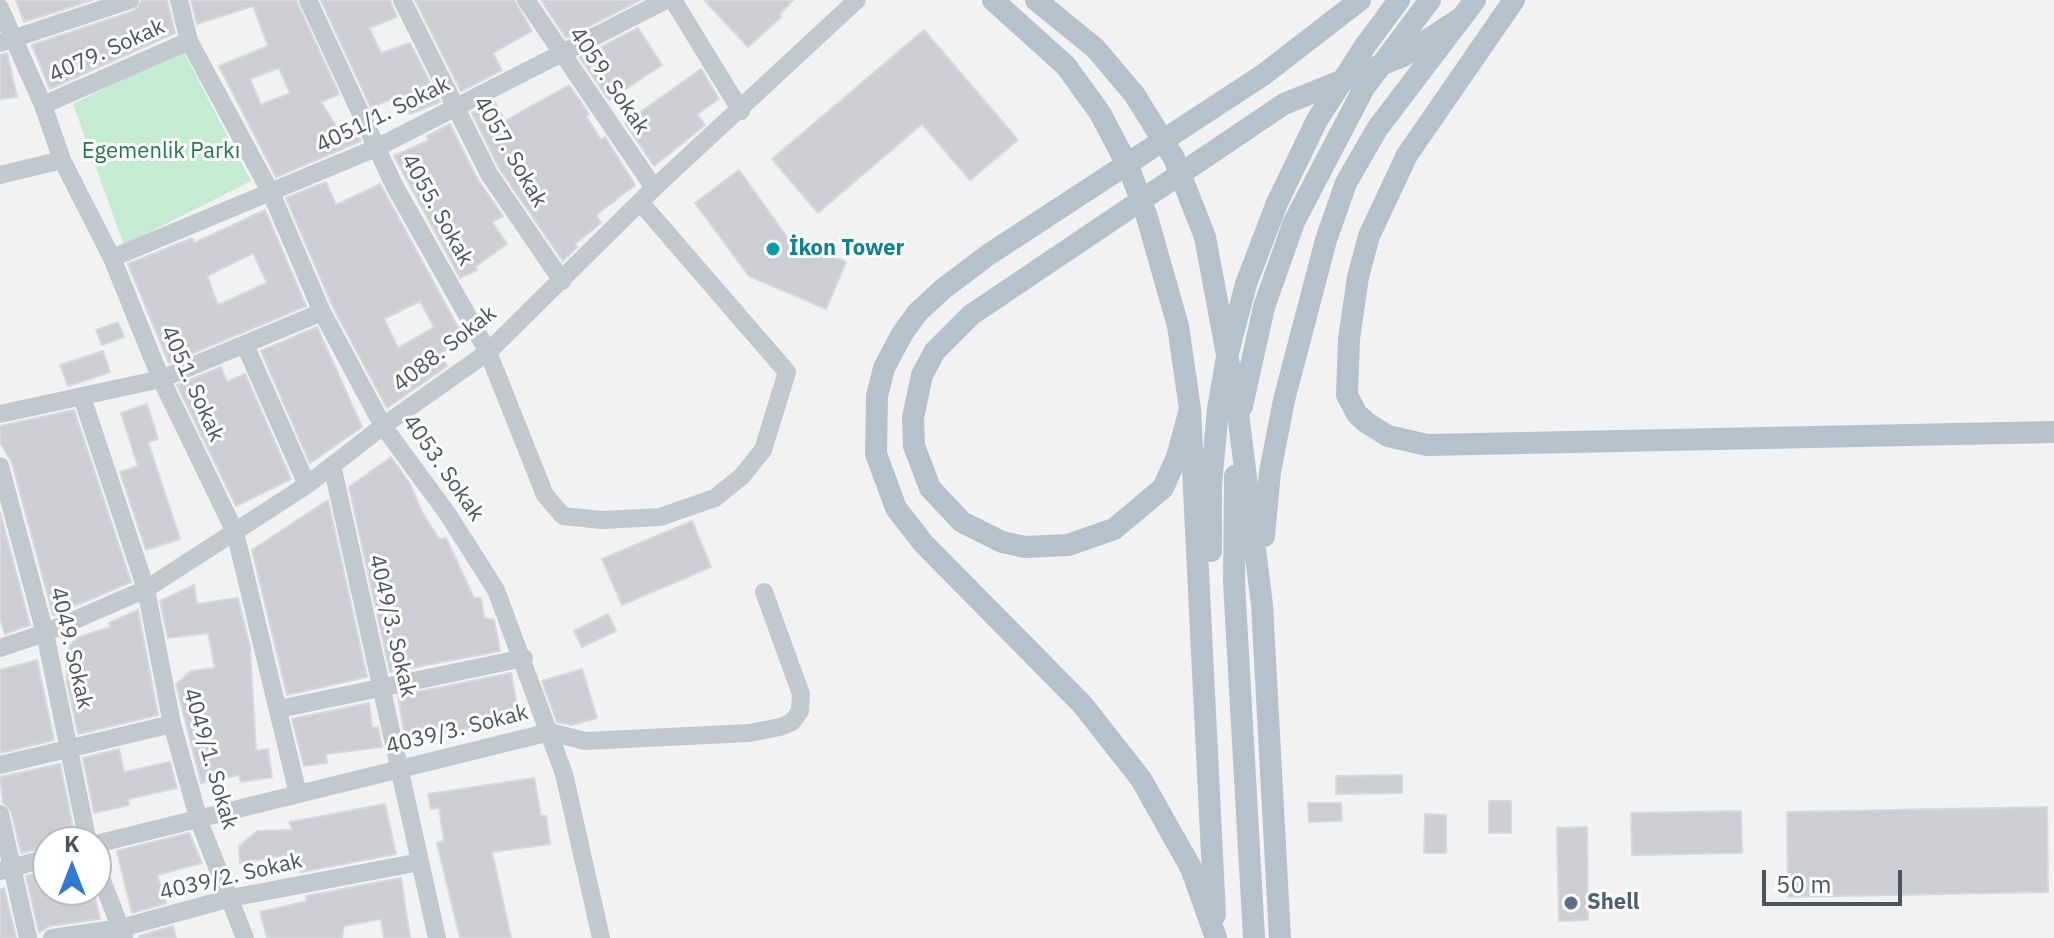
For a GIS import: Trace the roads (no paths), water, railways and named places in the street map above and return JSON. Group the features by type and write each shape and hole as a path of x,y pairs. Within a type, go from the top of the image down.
{"main road":[{"path":"993,0 1075,76 1100,113 1129,168 1178,326 1190,409 1216,938"},
{"path":"1036,0 1095,48 1122,77 1174,158 1198,214 1225,328 1243,441 1262,605 1280,938"},
{"path":"1216,938 1182,849 1141,779 1082,704 909,528 887,488 876,454 874,427 880,381 890,356 909,324 926,304 968,270 1263,75 1360,0"},
{"path":"1230,938 1211,485 1227,357 1249,276 1294,166 1339,84 1399,0"},
{"path":"1254,938 1234,582 1234,483 1244,393 1276,266 1316,174 1364,88 1430,0"},
{"path":"1514,0 1436,109 1397,173 1374,222 1358,277 1349,339 1347,395 1357,414 1381,433 1427,445 2054,432"},
{"path":"1190,409 1177,457 1163,488 1130,518 1098,537 1068,545 1025,547 986,537 950,513 923,475 914,446 913,418 922,375 935,351 961,323 1051,259 1284,104 1403,56 1468,9"},
{"path":"1262,605 1264,527 1272,457 1330,227 1361,154 1468,9"}],"street":[{"path":"8,42 130,0"},
{"name":"4053. Sokak","path":"179,0 189,41 271,193 322,312 383,426 447,513 496,590 524,658 564,774 601,938"},
{"name":"4055. Sokak","path":"308,0 376,148 488,352 545,495 563,516 602,520 660,517 715,498 742,476 763,450 787,372 640,202"},
{"name":"4057. Sokak","path":"402,0 489,174 562,281"},
{"name":"4059. Sokak","path":"526,0 654,188"},
{"name":"4051/1. Sokak","path":"112,258 376,148 666,0"},
{"path":"673,0 741,111"},
{"name":"4088. Sokak","path":"0,648 45,633 146,589 307,485 383,426 488,352 654,188 741,111 857,0"},
{"name":"4051. Sokak","path":"0,8 8,42 43,105 62,160 112,258 161,379 235,532 298,794"},
{"name":"4079. Sokak","path":"43,105 189,41"},
{"path":"0,175 62,160"},
{"path":"0,414 161,379 322,312"},
{"path":"245,345 307,485"},
{"name":"4049/1. Sokak","path":"82,397 146,589 172,724 199,821 245,938"},
{"name":"4049/3. Sokak","path":"332,465 437,938"},
{"name":"4049. Sokak","path":"0,466 45,633 85,826"},
{"name":"4039/3. Sokak","path":"112,840 550,732 585,741 749,733 792,722 800,711 801,694 764,592"},
{"path":"279,709 524,658"},
{"path":"0,765 68,746 172,724"},
{"path":"0,814 6,869 28,938"},
{"path":"6,869 32,862"},
{"name":"4039/2. Sokak","path":"52,938 122,933 231,898 420,862"},
{"path":"112,906 122,933"}],"place":[{"name":"İkon Tower","path":"773,249"},
{"name":"Shell","path":"1571,903"}],"park label":[{"name":"Egemenlik Parkı","path":"161,152"}]}
